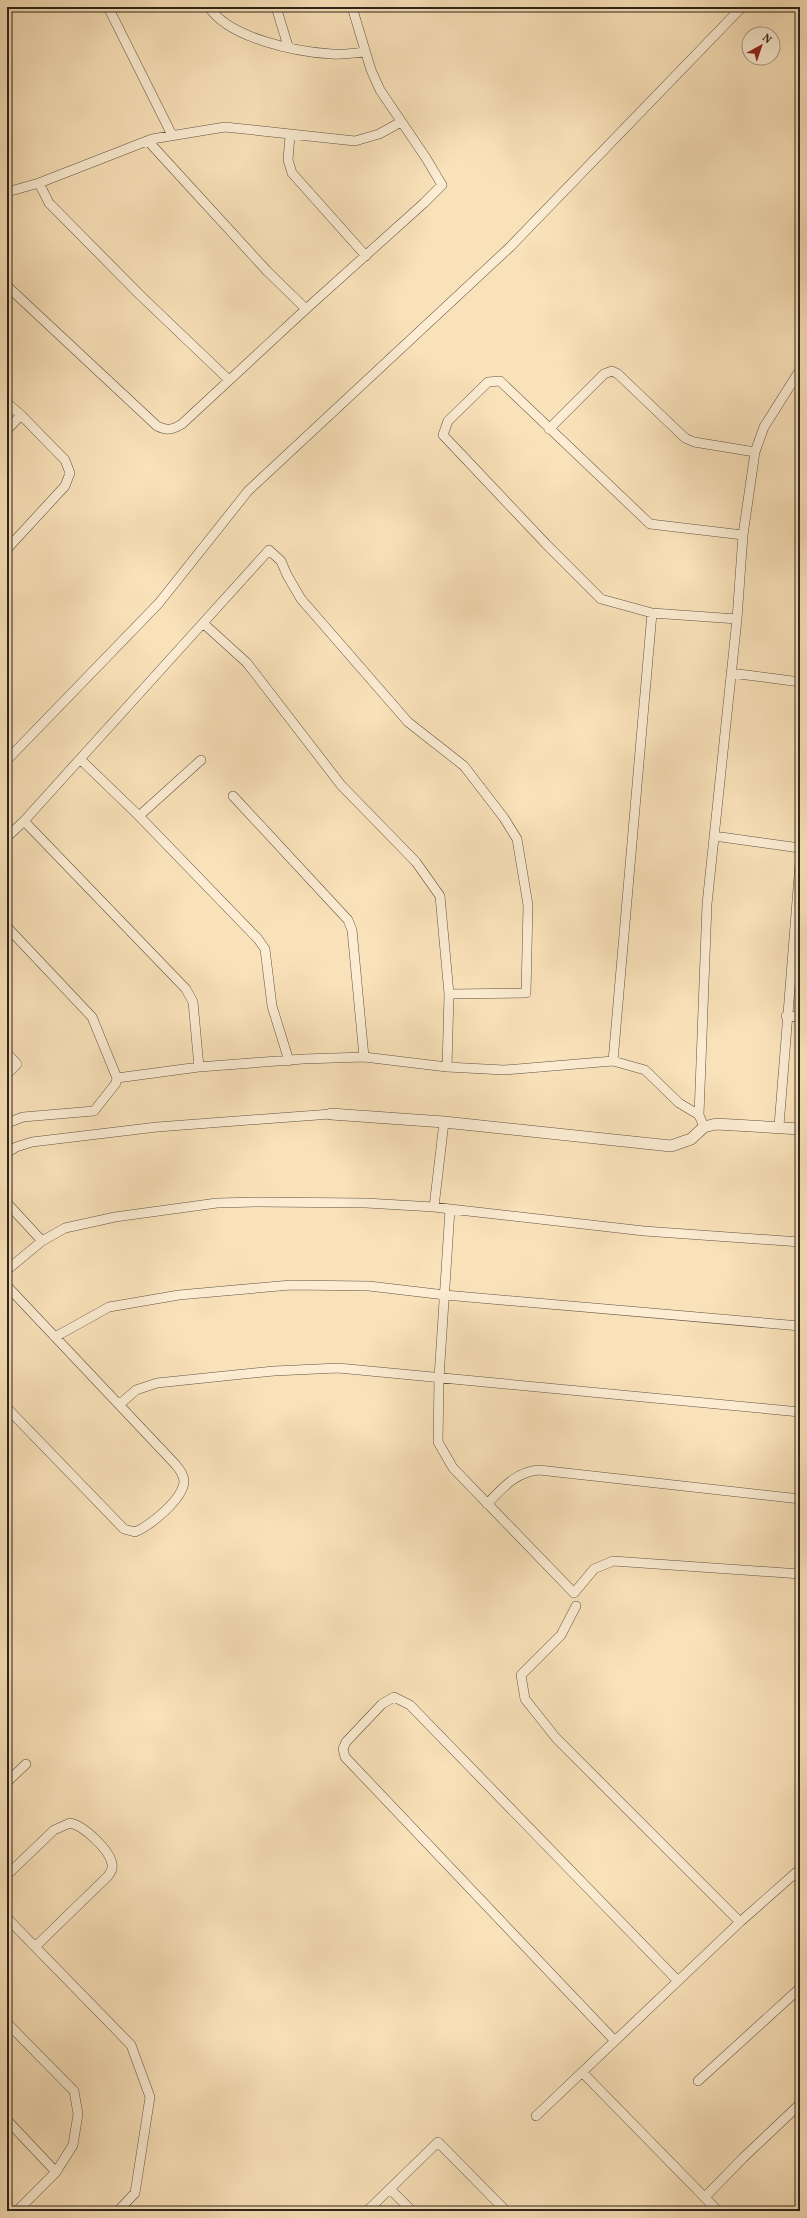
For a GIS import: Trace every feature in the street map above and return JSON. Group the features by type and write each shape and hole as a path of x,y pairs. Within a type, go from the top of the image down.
{"street":[{"path":"108,7 172,135"},
{"path":"209,7 220,20 227,25 256,39 332,54 365,52"},
{"path":"276,7 288,46"},
{"path":"7,286 156,426 168,430 182,424 442,185 426,158 380,90 365,52 352,7"},
{"path":"7,760 159,603 248,491 510,247 742,7"},
{"path":"7,192 39,182 148,141 152,138 225,127 355,141 379,134 401,122"},
{"path":"290,135 288,160 292,173 366,256"},
{"path":"148,141 267,271 306,309"},
{"path":"39,182 49,203 140,295 229,380"},
{"path":"704,1127 699,1115 707,904 737,619 743,535 754,452 764,427 800,370"},
{"path":"549,429 604,374 612,371 618,374 685,438 694,442 754,452"},
{"path":"737,619 652,613 601,599 546,544 443,435 448,421 488,382 500,381 650,524 743,535"},
{"path":"7,402 65,460 70,473 65,486 7,549"},
{"path":"7,430 21,415"},
{"path":"7,836 24,821 269,550 282,561 287,576 301,599 408,722 464,766 504,818 517,838 528,905 526,994 449,994"},
{"path":"613,1061 652,613"},
{"path":"204,623 247,663 342,785 416,862 440,896 449,994 447,1067"},
{"path":"731,673 800,682"},
{"path":"80,759 139,816 258,939 265,949 271,1002 289,1061"},
{"path":"139,816 201,760"},
{"path":"233,796 348,920 352,930 364,1057"},
{"path":"24,821 186,989 193,1002 198,1067"},
{"path":"714,836 800,848"},
{"path":"780,1126 786,1016 797,930 800,863"},
{"path":"7,927 92,1017 117,1078 116,1083 94,1111 23,1118 7,1123"},
{"path":"786,1016 800,1018"},
{"path":"7,1053 17,1064 7,1074"},
{"path":"117,1078 198,1067 364,1057 447,1067 504,1070 613,1061 645,1070 679,1103 699,1115"},
{"path":"7,1153 16,1146 32,1142 157,1127 331,1114 444,1122 671,1146 691,1139 704,1127 716,1124 780,1126 800,1129"},
{"path":"434,1207 444,1122"},
{"path":"7,1203 42,1241"},
{"path":"7,1270 42,1241 73,1225 115,1217 217,1203 366,1203 434,1207 644,1231 800,1242"},
{"path":"450,1209 439,1378 438,1442 453,1468 487,1504 574,1593 594,1568 613,1560 800,1574"},
{"path":"55,1337 109,1307 179,1295 291,1285 369,1286 444,1295 800,1326"},
{"path":"7,1286 176,1465 182,1474 184,1481 181,1490 166,1510 155,1520 135,1532 120,1527 7,1408"},
{"path":"120,1404 136,1390 146,1385 274,1371 338,1368 800,1412"},
{"path":"487,1504 510,1481 521,1474 539,1470 800,1499"},
{"path":"576,1606 561,1635 521,1675 525,1699 556,1738 740,1922"},
{"path":"615,2040 344,1757 342,1749 346,1742 382,1704 394,1698 410,1704 678,1982"},
{"path":"7,1782 26,1764"},
{"path":"7,1875 54,1830 70,1823 82,1827 111,1858 112,1869 108,1876 36,1946"},
{"path":"536,2116 740,1922 800,1869"},
{"path":"7,1918 131,2045 150,2097 135,2193 118,2211"},
{"path":"698,2081 800,1988"},
{"path":"7,2023 74,2092 78,2114 73,2145 56,2172 18,2211"},
{"path":"582,2072 718,2211"},
{"path":"705,2197 742,2158 800,2104"},
{"path":"7,2120 56,2172"},
{"path":"368,2211 438,2142 506,2211"},
{"path":"390,2189 412,2211"}]}
